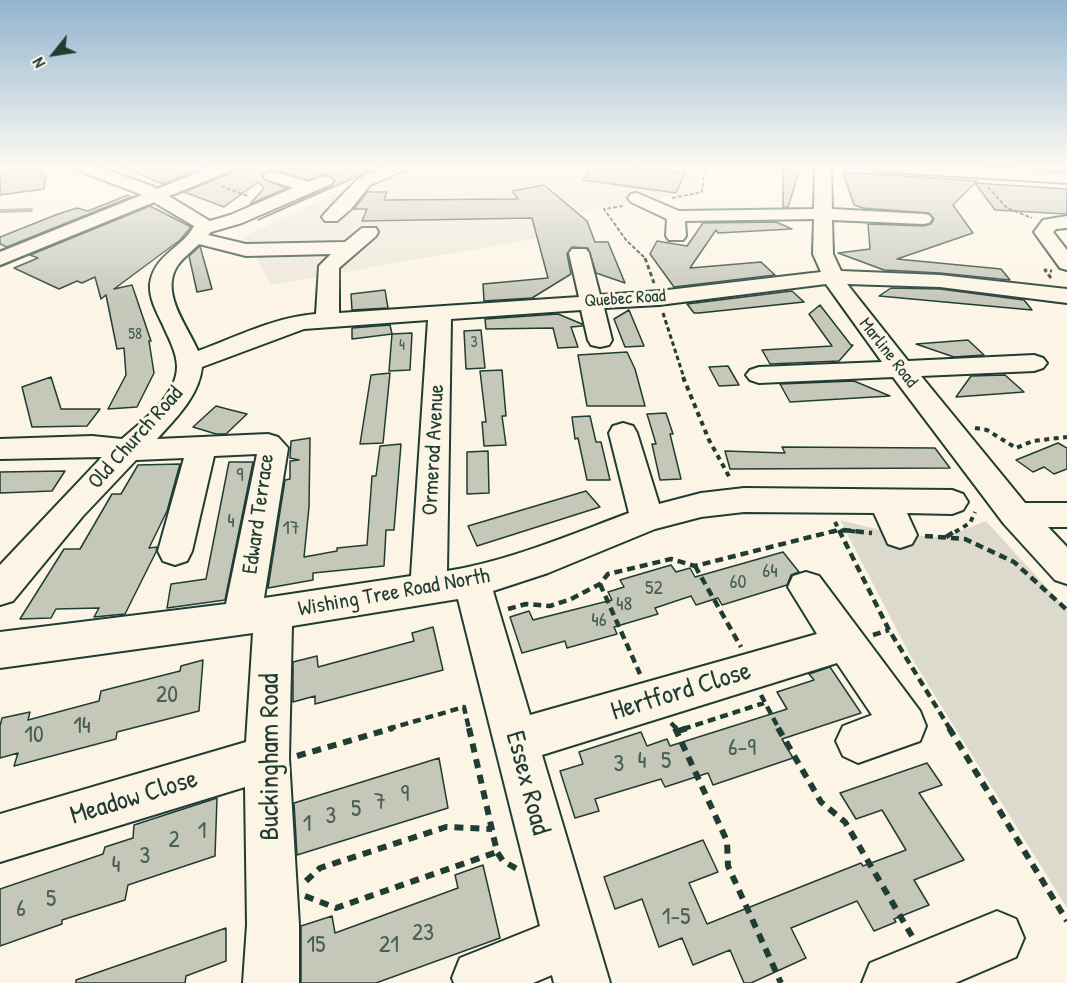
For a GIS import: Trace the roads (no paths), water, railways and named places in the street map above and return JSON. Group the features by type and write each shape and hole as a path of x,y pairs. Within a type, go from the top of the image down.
{"main road":[{"path":"0,259 116,212"}],"street":[{"path":"183,212 202,223 200,233"},
{"path":"200,233 253,212"},
{"path":"331,217 337,212"},
{"path":"667,212 676,216 823,214 923,219"},
{"name":"Marline Road","path":"823,214 823,254 832,277 848,302 1016,515 1067,570"},
{"path":"676,216 676,236"},
{"path":"1059,223 1043,232 1067,264"},
{"path":"327,320 329,266 369,232"},
{"path":"200,233 246,250 351,248"},
{"name":"Old Church Road","path":"0,590 39,544 182,392 189,376 190,363 163,297 161,282 164,271 174,257 200,233"},
{"path":"579,253 600,340"},
{"name":"Quebec Road","path":"190,363 272,331 302,322 659,298 832,277 940,281 1067,296"},
{"name":"Ormerod Avenue","path":"440,312 429,548 461,595"},
{"path":"759,375 1034,363"},
{"path":"623,433 647,519"},
{"name":"Edward Terrace","path":"0,449 81,446 126,450 260,442 268,444 273,448 258,616"},
{"path":"176,551 202,446"},
{"name":"Wishing Tree Road North","path":"0,650 258,616 461,595 647,519 701,505 744,500 832,516 886,502 952,502"},
{"path":"886,502 900,535"},
{"path":"1016,515 1067,514"},
{"path":"806,587 905,726 858,741"},
{"name":"Essex Road","path":"461,595 515,741 576,962"},
{"name":"Buckingham Road","path":"258,616 267,761 283,896 271,983"},
{"name":"Hertford Close","path":"515,741 652,700 759,686 846,643"},
{"name":"Meadow Close","path":"0,838 267,761"},
{"path":"910,975 998,938"},
{"path":"480,978 576,962"}]}
